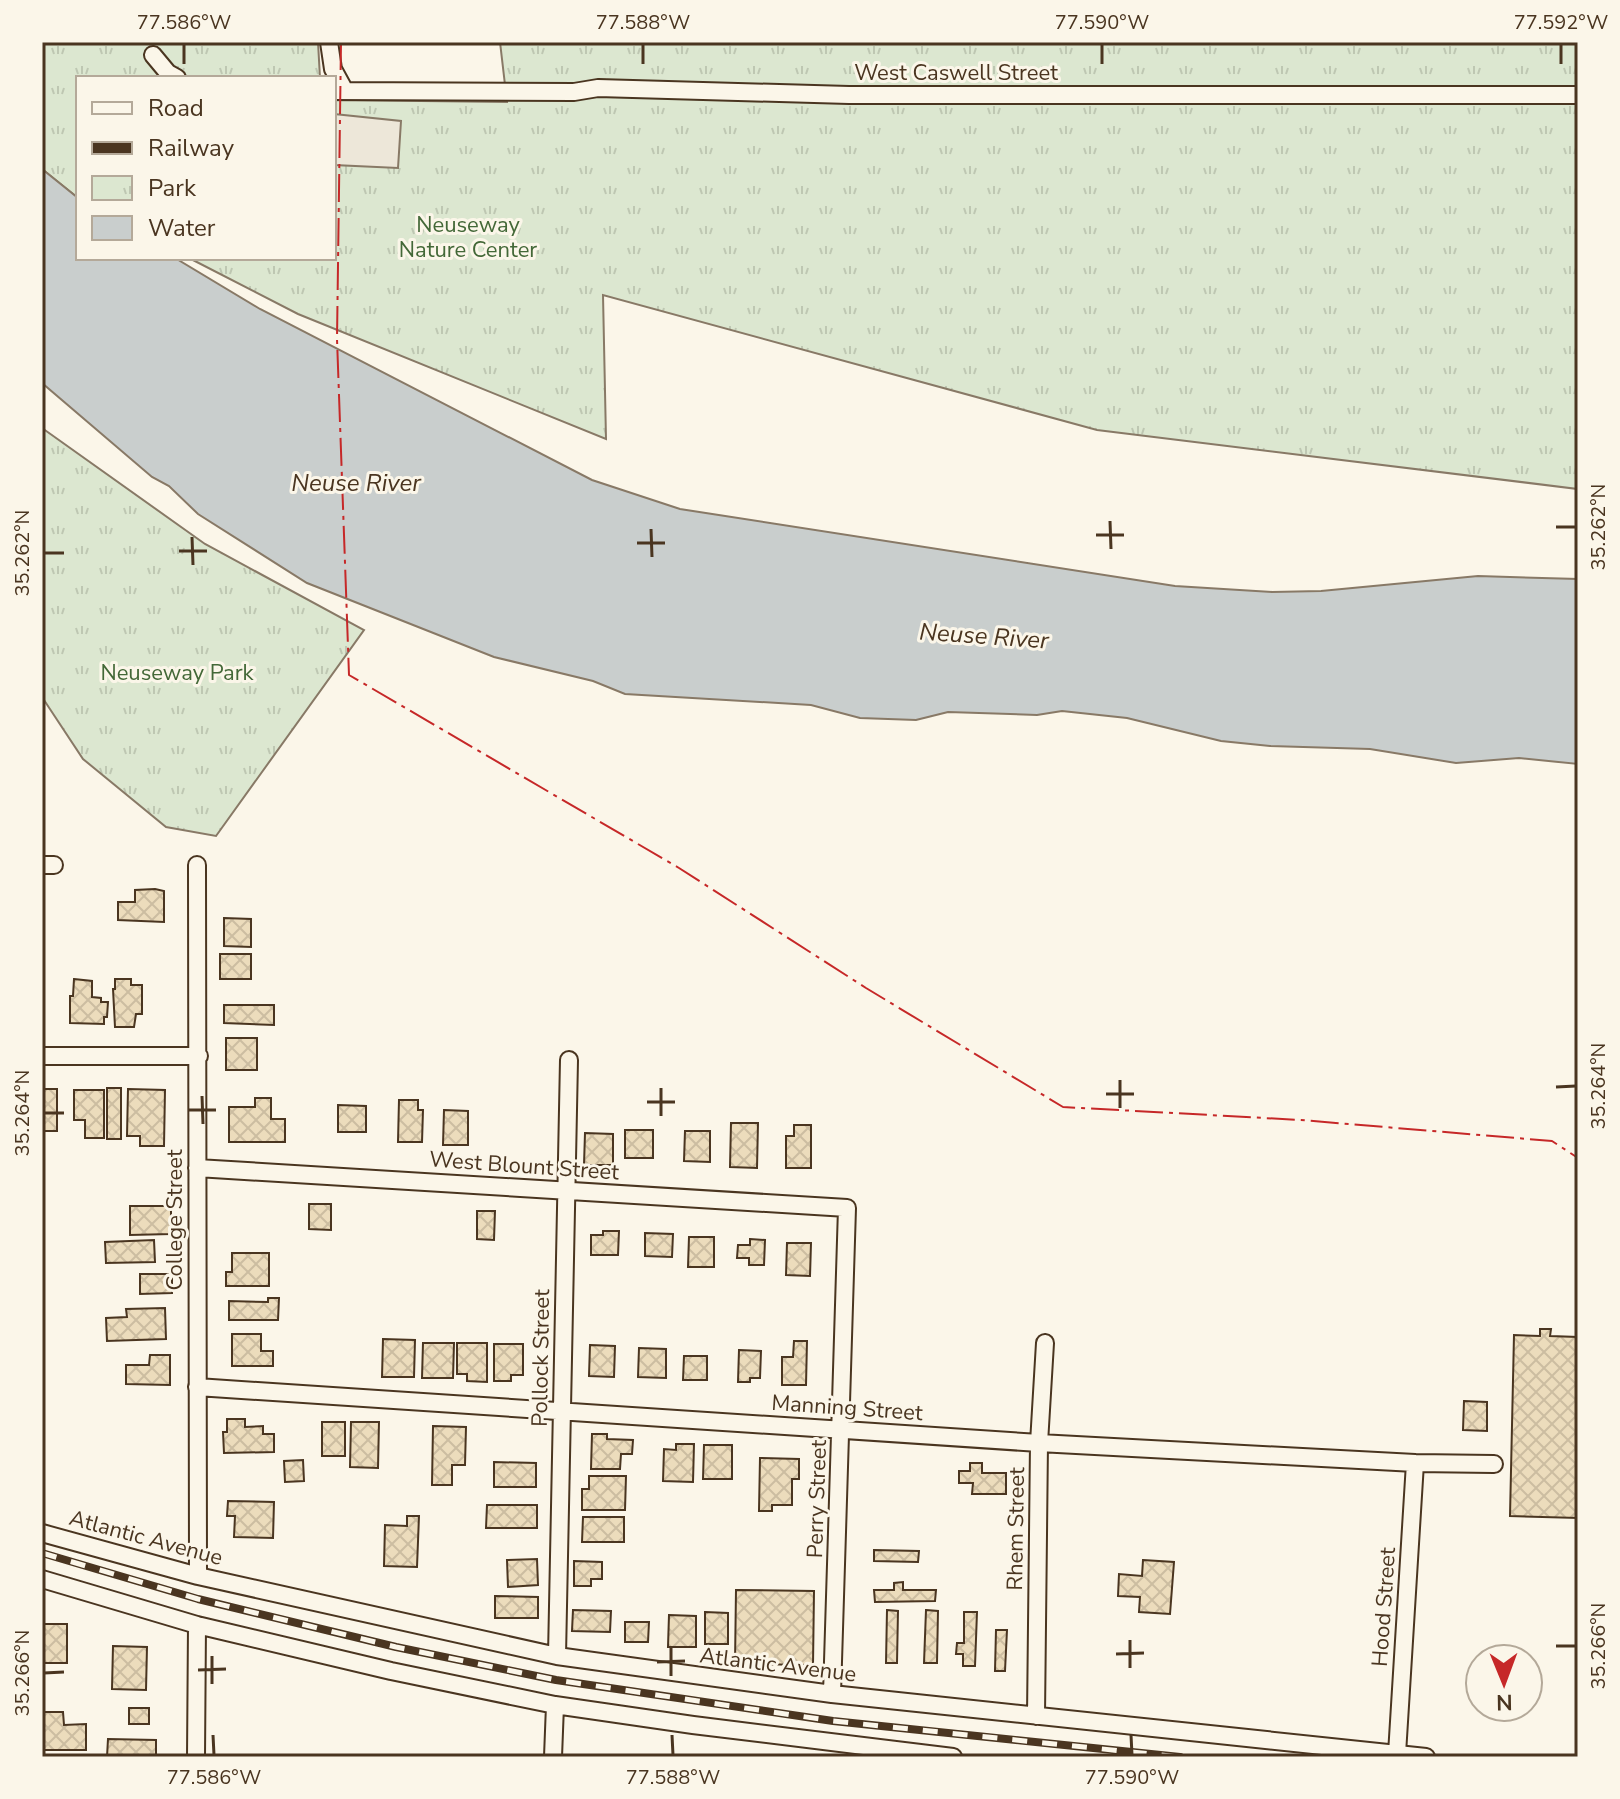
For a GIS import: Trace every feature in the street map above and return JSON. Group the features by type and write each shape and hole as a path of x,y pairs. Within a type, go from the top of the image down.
{"street":[{"path":"329,42 335,76"},
{"path":"153,55 173,76"},
{"name":"West Caswell Street","path":"339,91 574,92 598,88 864,95 1578,95"},
{"name":"College Street","path":"197,865 198,1576"},
{"path":"42,1056 199,1056"},
{"name":"Pollock Street","path":"557,1656 569,1060"},
{"name":"West Blount Street","path":"197,1168 847,1208"},
{"name":"Perry Street","path":"832,1694 847,1208"},
{"name":"Rhem Street","path":"1036,1716 1039,1443 1045,1343"},
{"name":"Manning Street","path":"197,1387 1039,1443 1415,1463 1494,1464"},
{"name":"Hood Street","path":"1397,1754 1415,1463"},
{"name":"Atlantic Avenue","path":"42,1533 198,1576 557,1656 832,1694 1426,1757"},
{"path":"42,1579 197,1625 391,1671 555,1705 833,1750 953,1757"},
{"path":"196,1757 197,1625"},
{"path":"553,1757 555,1705"}],"green space":[{"path":"42,42 318,42 320,76 76,76 76,196 42,169"},
{"name":"Neuseway Nature Center","path":"500,42 1578,42 1578,489 1097,430 603,295 606,439 298,314 193,260 336,260 336,100 507,102"},
{"name":"Neuseway Park","path":"42,428 205,544 364,630 216,836 166,827 83,759 42,697"}],"shaded area":[{"path":"336,114 401,121 398,168 336,165"}],"water":[{"name":"Neuse River","path":"42,169 76,196 76,260 178,260 260,309 592,480 680,509 1175,586 1272,592 1321,591 1478,576 1578,579 1578,764 1519,758 1456,763 1370,749 1221,741 1127,718 1062,711 1037,715 948,712 916,720 860,718 811,705 625,694 593,681 494,657 307,583 198,514 169,486 152,477 42,383"}],"building":[{"path":"135,890 164,891 164,922 118,920 118,902 135,902"},
{"path":"224,918 251,919 251,947 224,946"},
{"path":"220,954 251,954 251,979 220,979"},
{"path":"74,979 92,981 92,997 108,1002 104,1024 70,1023 70,996 73,996"},
{"path":"115,979 131,979 131,985 142,985 142,1014 136,1014 134,1027 115,1027"},
{"path":"224,1005 274,1005 274,1025 224,1023"},
{"path":"226,1038 257,1038 257,1070 226,1070"},
{"path":"107,1088 121,1088 121,1139 107,1139"},
{"path":"42,1089 57,1089 57,1131 42,1131"},
{"path":"128,1089 165,1090 164,1146 140,1146 140,1136 127,1136"},
{"path":"74,1090 104,1090 104,1138 85,1138 85,1120 74,1120"},
{"path":"255,1098 271,1098 271,1119 285,1119 285,1142 229,1142 229,1107 255,1107"},
{"path":"399,1100 418,1100 418,1110 423,1110 422,1142 398,1142"},
{"path":"338,1105 366,1106 366,1132 338,1132"},
{"path":"444,1110 468,1111 468,1145 443,1145"},
{"path":"731,1123 758,1123 757,1168 730,1167"},
{"path":"794,1125 811,1125 811,1168 786,1168 786,1136 794,1136"},
{"path":"625,1130 653,1130 653,1158 625,1158"},
{"path":"685,1131 710,1131 710,1162 684,1161"},
{"path":"585,1133 613,1134 613,1165 584,1165"},
{"path":"309,1204 331,1204 331,1230 309,1229"},
{"path":"130,1206 171,1206 171,1234 130,1235"},
{"path":"477,1211 495,1211 494,1240 477,1239"},
{"path":"603,1231 619,1231 618,1255 591,1255 591,1235 603,1235"},
{"path":"645,1233 673,1234 672,1257 645,1256"},
{"path":"689,1237 714,1237 714,1267 688,1267"},
{"path":"750,1239 765,1240 764,1265 749,1265 749,1258 737,1258 738,1245 750,1245"},
{"path":"154,1240 155,1262 106,1263 105,1242"},
{"path":"787,1243 811,1243 810,1276 786,1275"},
{"path":"232,1253 269,1253 269,1286 226,1286 226,1272 232,1272"},
{"path":"140,1274 172,1274 172,1293 140,1294"},
{"path":"268,1298 279,1298 278,1320 229,1320 229,1301 268,1302"},
{"path":"165,1308 166,1339 107,1341 106,1318 127,1317 126,1309"},
{"path":"1540,1329 1551,1329 1550,1336 1578,1337 1578,1518 1510,1516 1514,1335 1540,1336"},
{"path":"232,1334 261,1334 261,1351 273,1351 273,1366 232,1366"},
{"path":"383,1339 415,1340 414,1377 382,1377"},
{"path":"794,1341 807,1341 806,1385 782,1385 782,1357 793,1357"},
{"path":"423,1343 454,1343 453,1378 422,1378"},
{"path":"457,1343 487,1343 487,1382 467,1381 467,1374 457,1374"},
{"path":"494,1344 523,1344 523,1375 511,1375 511,1381 494,1381"},
{"path":"590,1345 615,1346 614,1377 589,1376"},
{"path":"639,1348 666,1349 666,1378 638,1377"},
{"path":"739,1350 761,1351 760,1378 738,1382"},
{"path":"150,1355 170,1355 170,1385 126,1384 126,1365 149,1365"},
{"path":"684,1356 707,1356 707,1380 683,1380"},
{"path":"1464,1401 1487,1402 1487,1431 1463,1430"},
{"path":"227,1419 245,1419 245,1427 263,1426 263,1434 274,1434 274,1452 224,1453 223,1432 227,1432"},
{"path":"322,1422 345,1422 345,1456 322,1456"},
{"path":"351,1422 379,1422 378,1468 350,1467"},
{"path":"433,1426 466,1427 465,1465 452,1465 452,1485 432,1485"},
{"path":"592,1434 607,1434 607,1439 633,1440 632,1454 621,1454 620,1469 591,1469"},
{"path":"676,1444 694,1444 693,1482 663,1481 664,1449 676,1450"},
{"path":"704,1445 732,1445 732,1479 703,1479"},
{"path":"760,1458 799,1459 799,1479 792,1479 792,1505 772,1505 772,1511 759,1511"},
{"path":"303,1460 304,1481 285,1482 284,1461"},
{"path":"494,1462 536,1463 536,1487 494,1487"},
{"path":"970,1463 982,1463 982,1473 1006,1473 1006,1494 972,1494 973,1483 959,1483 959,1471 970,1471"},
{"path":"589,1476 626,1476 625,1510 582,1510 582,1489 589,1489"},
{"path":"228,1501 274,1502 273,1538 234,1537 235,1516 227,1516"},
{"path":"487,1505 537,1505 537,1528 486,1528"},
{"path":"407,1516 419,1516 417,1567 384,1566 385,1525 407,1526"},
{"path":"583,1517 624,1517 624,1542 582,1542"},
{"path":"874,1550 919,1551 918,1562 874,1561"},
{"path":"537,1559 538,1585 508,1587 507,1560"},
{"path":"1143,1560 1174,1562 1170,1614 1139,1612 1140,1597 1118,1596 1119,1574 1142,1576"},
{"path":"574,1561 602,1562 602,1579 591,1579 591,1586 574,1586"},
{"path":"903,1582 903,1590 936,1590 935,1601 875,1602 874,1590 894,1590 894,1583"},
{"path":"736,1590 814,1591 813,1665 735,1664"},
{"path":"495,1596 538,1597 538,1618 495,1618"},
{"path":"573,1610 611,1611 610,1632 572,1631"},
{"path":"887,1610 898,1611 897,1663 886,1663"},
{"path":"926,1610 938,1611 937,1663 924,1663"},
{"path":"705,1612 728,1613 728,1644 705,1644"},
{"path":"964,1612 977,1612 975,1666 963,1666 963,1654 956,1654 957,1643 964,1643"},
{"path":"669,1615 696,1616 696,1647 668,1647"},
{"path":"625,1622 649,1622 648,1642 625,1642"},
{"path":"42,1624 67,1624 67,1663 42,1663"},
{"path":"996,1630 1007,1630 1005,1671 995,1671"},
{"path":"113,1646 147,1647 146,1690 112,1689"},
{"path":"129,1708 149,1708 149,1724 129,1724"},
{"path":"42,1712 63,1712 64,1725 86,1724 86,1750 42,1750"},
{"path":"108,1739 156,1740 156,1757 107,1757"}],"railway":[{"path":"42,1553 198,1599 396,1647 556,1680 833,1721 1180,1757"}],"power":[{"path":"341,42 337,339 349,675 679,868 866,988 1063,1107 1301,1120 1552,1141 1578,1158"}]}
